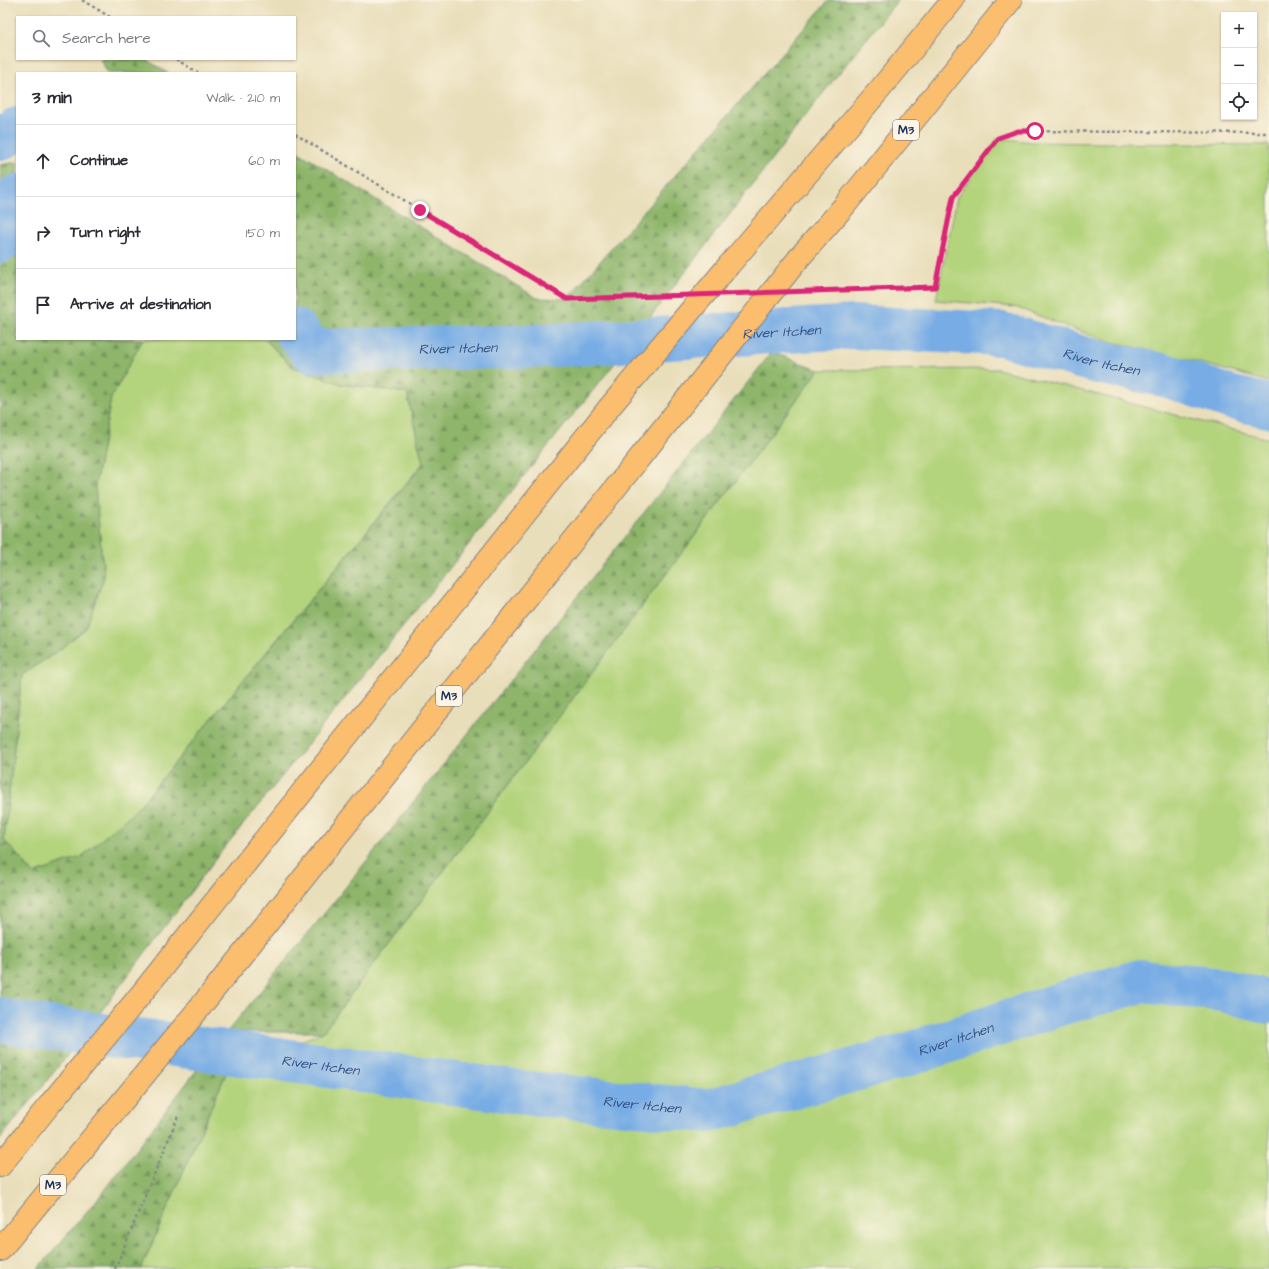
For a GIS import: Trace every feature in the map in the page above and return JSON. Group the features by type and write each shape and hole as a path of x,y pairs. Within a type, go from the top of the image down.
{"highway":[{"path":"0,1166 138,998 608,409 881,88 953,0"},
{"name":"M3","path":"0,1250 200,1006 799,258 846,204 1011,0"}],"path":[{"path":"82,0 108,16"},
{"path":"178,60 196,72"},
{"path":"935,287 953,197 998,138 1018,131 1269,133"},
{"path":"296,135 567,299 677,295"},
{"path":"802,291 940,286"},
{"path":"115,1269 180,1114"}],"green space":[{"path":"829,0 898,0 824,92 615,363 217,857 78,1042 0,1139 0,165 16,162 16,340 142,340 111,398 95,487 104,577 86,628 58,651 22,675 4,840 34,874 81,857 136,810 423,464 407,393 341,384 291,366 266,340 296,340 296,151 537,298 567,299"},
{"path":"101,60 147,60 166,72 107,72"},
{"path":"998,138 1031,142 1269,145 1269,382 1182,358 1104,340 1015,307 936,300 957,197"},
{"path":"142,340 266,340 291,366 341,384 407,393 423,463 136,810 81,858 33,874 4,840 22,675 58,651 86,628 104,577 95,487 111,398"},
{"path":"772,352 819,370 323,1032 227,1032 337,898"},
{"path":"998,369 1269,439 1269,1269 141,1269 227,1071 323,1032 819,370"},
{"path":"199,1067 227,1071 141,1269 38,1269 105,1190"}],"waterway":[{"name":"River Itchen","path":"0,139 16,130"},
{"name":"River Itchen","path":"0,241 9,232 16,200"},
{"name":"River Itchen","path":"296,331 312,351 540,346 855,327 1002,334 1097,362 1168,376 1232,398 1269,406"},
{"name":"River Itchen","path":"0,1019 7,1022 517,1092 708,1111 907,1055 1063,1003 1141,981 1223,990 1269,1002"}],"route":[{"path":"420,210 567,299 935,287 953,197 998,138 1018,131 1035,131"}]}
